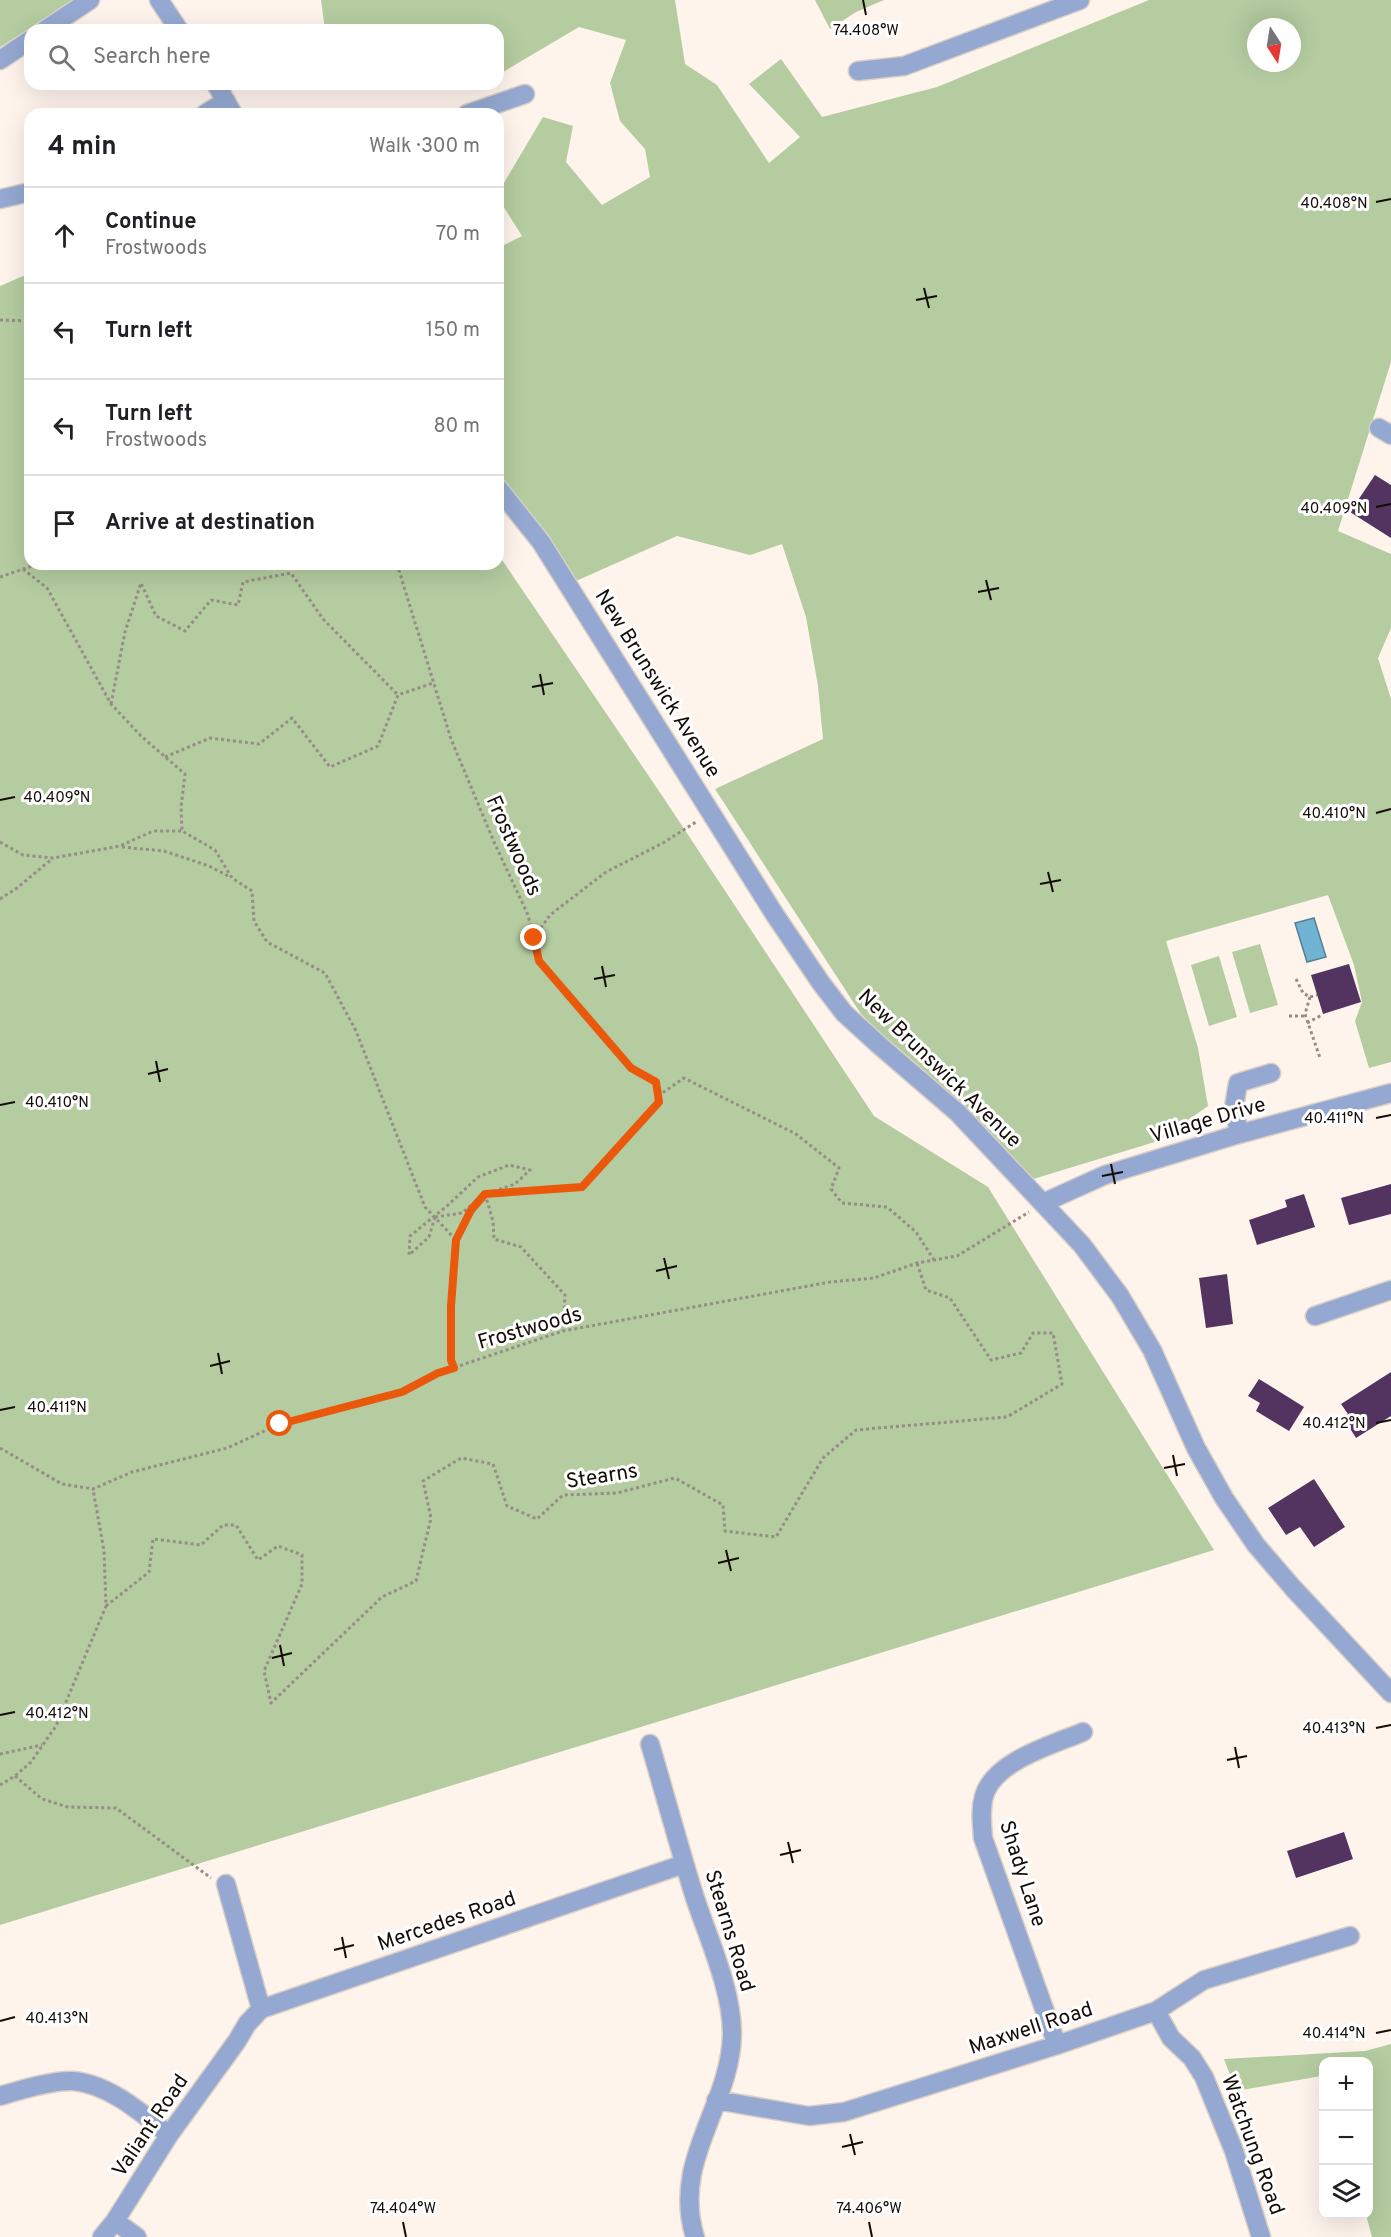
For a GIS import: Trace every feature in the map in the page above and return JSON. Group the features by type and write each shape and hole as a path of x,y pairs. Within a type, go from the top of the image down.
{"street":[{"path":"54,24 90,0"},
{"path":"159,0 175,24"},
{"path":"858,71 904,66 1080,0"},
{"path":"0,60 24,44"},
{"path":"220,90 230,107"},
{"path":"484,108 525,94"},
{"path":"0,199 24,193"},
{"name":"New Brunswick Avenue","path":"504,496 541,542 775,915 821,982 844,1013 958,1113 1082,1245 1120,1296 1152,1350 1207,1468 1256,1545 1391,1693"},
{"path":"1239,1134 1234,1107 1238,1083 1271,1073"},
{"name":"Village Drive","path":"1043,1203 1105,1175 1239,1134 1391,1093"},
{"path":"1315,1316 1391,1290"},
{"name":"Shady Lane","path":"1057,2045 983,1838 981,1812 984,1794 994,1778 1009,1764 1083,1732"},
{"name":"Stearns Road","path":"650,1744 684,1864 728,1996 732,2034 728,2064 694,2163 688,2194 690,2220 695,2237"},
{"name":"Mercedes Road","path":"261,2009 684,1864"},
{"path":"226,1884 261,2009"},
{"name":"Maxwell Road","path":"716,2100 809,2116 844,2112 1057,2045 1156,2011 1204,1980 1350,1936"},
{"name":"Valiant Road","path":"102,2237 115,2221 169,2135 247,2024 261,2009"},
{"name":"Watchung Road","path":"1156,2011 1171,2038 1192,2058 1204,2077 1234,2151 1261,2237"},
{"path":"0,2096 28,2087 73,2081 105,2091 132,2105 169,2135"},
{"path":"115,2221 137,2237"}],"path":[{"path":"0,320 24,321"},
{"path":"0,577 23,569"},
{"path":"24,570 47,588 111,704 141,736 185,774 181,807 182,831"},
{"name":"Frostwoods","path":"399,570 451,739 494,842 528,915 539,961 631,1068 656,1082 659,1102 582,1187 485,1194"},
{"path":"111,704 125,632 141,583 156,616 185,631 211,600 238,604 243,582 291,573 323,619 398,695"},
{"path":"165,757 210,738 258,744 292,718 330,767 378,746 398,695 433,683"},
{"path":"534,938 550,915 606,872 695,824 708,808"},
{"path":"0,842 23,855 53,858 120,846 153,831 182,831 215,850 232,878"},
{"path":"120,846 164,851 209,866 232,878 252,891 254,921 267,942 325,974 356,1031 425,1207 456,1240"},
{"path":"0,898 17,888 53,858"},
{"path":"1296,979 1303,993 1310,997 1317,995"},
{"path":"1310,997 1305,1016 1320,1058"},
{"path":"1307,1023 1323,1015"},
{"path":"1289,1016 1305,1016"},
{"path":"658,1096 684,1078 796,1134 839,1168 831,1189 842,1203 887,1207 916,1232 934,1260"},
{"path":"435,1217 429,1237 409,1255 410,1236 435,1217 478,1177 509,1165 530,1170 515,1184 485,1194 462,1213 435,1217"},
{"path":"454,1368 451,1360 451,1306 456,1240 471,1210 485,1194"},
{"path":"485,1194 493,1221 494,1239 521,1247 565,1295 563,1331"},
{"name":"Frostwoods","path":"93,1489 132,1472 227,1448 280,1424 402,1392 438,1373 563,1331 830,1281 874,1278 917,1263 957,1256 1013,1224 1043,1203"},
{"name":"Stearns","path":"105,1606 149,1572 153,1539 201,1545 223,1525 236,1525 258,1560 278,1546 302,1555 302,1584 264,1671 271,1703 382,1597 417,1581 431,1518 423,1481 461,1458 493,1464 507,1506 537,1519 563,1495 617,1492 675,1478 723,1505 725,1531 776,1537 823,1458 856,1430 1007,1417 1062,1384 1053,1334 1033,1333 1021,1353 991,1360 950,1298 927,1290 917,1263"},
{"path":"0,1448 62,1484 93,1489 104,1551 105,1606 56,1726 31,1762 0,1785"},
{"path":"0,1754 43,1745"},
{"path":"15,1776 42,1799 68,1807 116,1808 156,1836 205,1876 226,1884"}],"green space":[{"path":"0,0 74,0 36,24 24,24 24,32 0,47"},
{"path":"321,0 675,0 685,64 717,85 769,163 800,137 749,84 781,59 822,117 937,87 1149,0 1391,0 1391,362 1338,531 1391,554 1391,628 1378,658 1391,699 1391,1062 1369,1068 1355,1021 1362,1002 1354,965 1328,895 1166,941 1198,1048 1208,1106 1158,1141 1030,1180 861,1014 715,789 823,739 818,686 806,617 782,544 750,555 677,536 576,581 504,486 504,245 522,236 504,208 504,183 543,117 573,126 566,162 602,205 650,177 645,149 620,121 610,83 626,40 579,27 504,71 504,24 324,24"},
{"path":"815,0 884,0 856,12 830,29"},
{"path":"24,276 24,570 504,570 504,563 663,797 874,1116 988,1187 1214,1550 0,1925 0,286"},
{"path":"1260,944 1278,1005 1250,1013 1232,952"},
{"path":"1219,956 1237,1017 1209,1026 1191,965"},
{"path":"1391,2044 1391,2237 1372,2237 1367,2219 1373,2219 1373,2057 1319,2057 1319,2076 1236,2091 1224,2059 1365,2051"}],"water":[{"path":"1314,918 1326,957 1307,962 1295,923"}],"building":[{"path":"1375,475 1391,485 1391,538 1350,512"},
{"path":"1349,964 1361,1002 1323,1014 1311,975"},
{"path":"1391,1184 1391,1214 1349,1225 1341,1198"},
{"path":"1304,1194 1315,1227 1257,1245 1249,1220 1287,1207 1285,1200"},
{"path":"1227,1274 1233,1324 1206,1328 1199,1278"},
{"path":"1391,1372 1391,1416 1356,1438 1343,1417 1348,1414 1341,1404"},
{"path":"1259,1379 1304,1407 1289,1431 1256,1411 1260,1403 1248,1396"},
{"path":"1314,1479 1345,1527 1314,1547 1300,1527 1286,1535 1268,1508"},
{"path":"1344,1832 1353,1859 1296,1878 1287,1851"}],"route":[{"path":"280,1424 402,1392 438,1373 454,1368 451,1360 451,1306 456,1240 471,1210 485,1194 582,1187 659,1102 656,1082 631,1068 539,961 534,938"}]}
